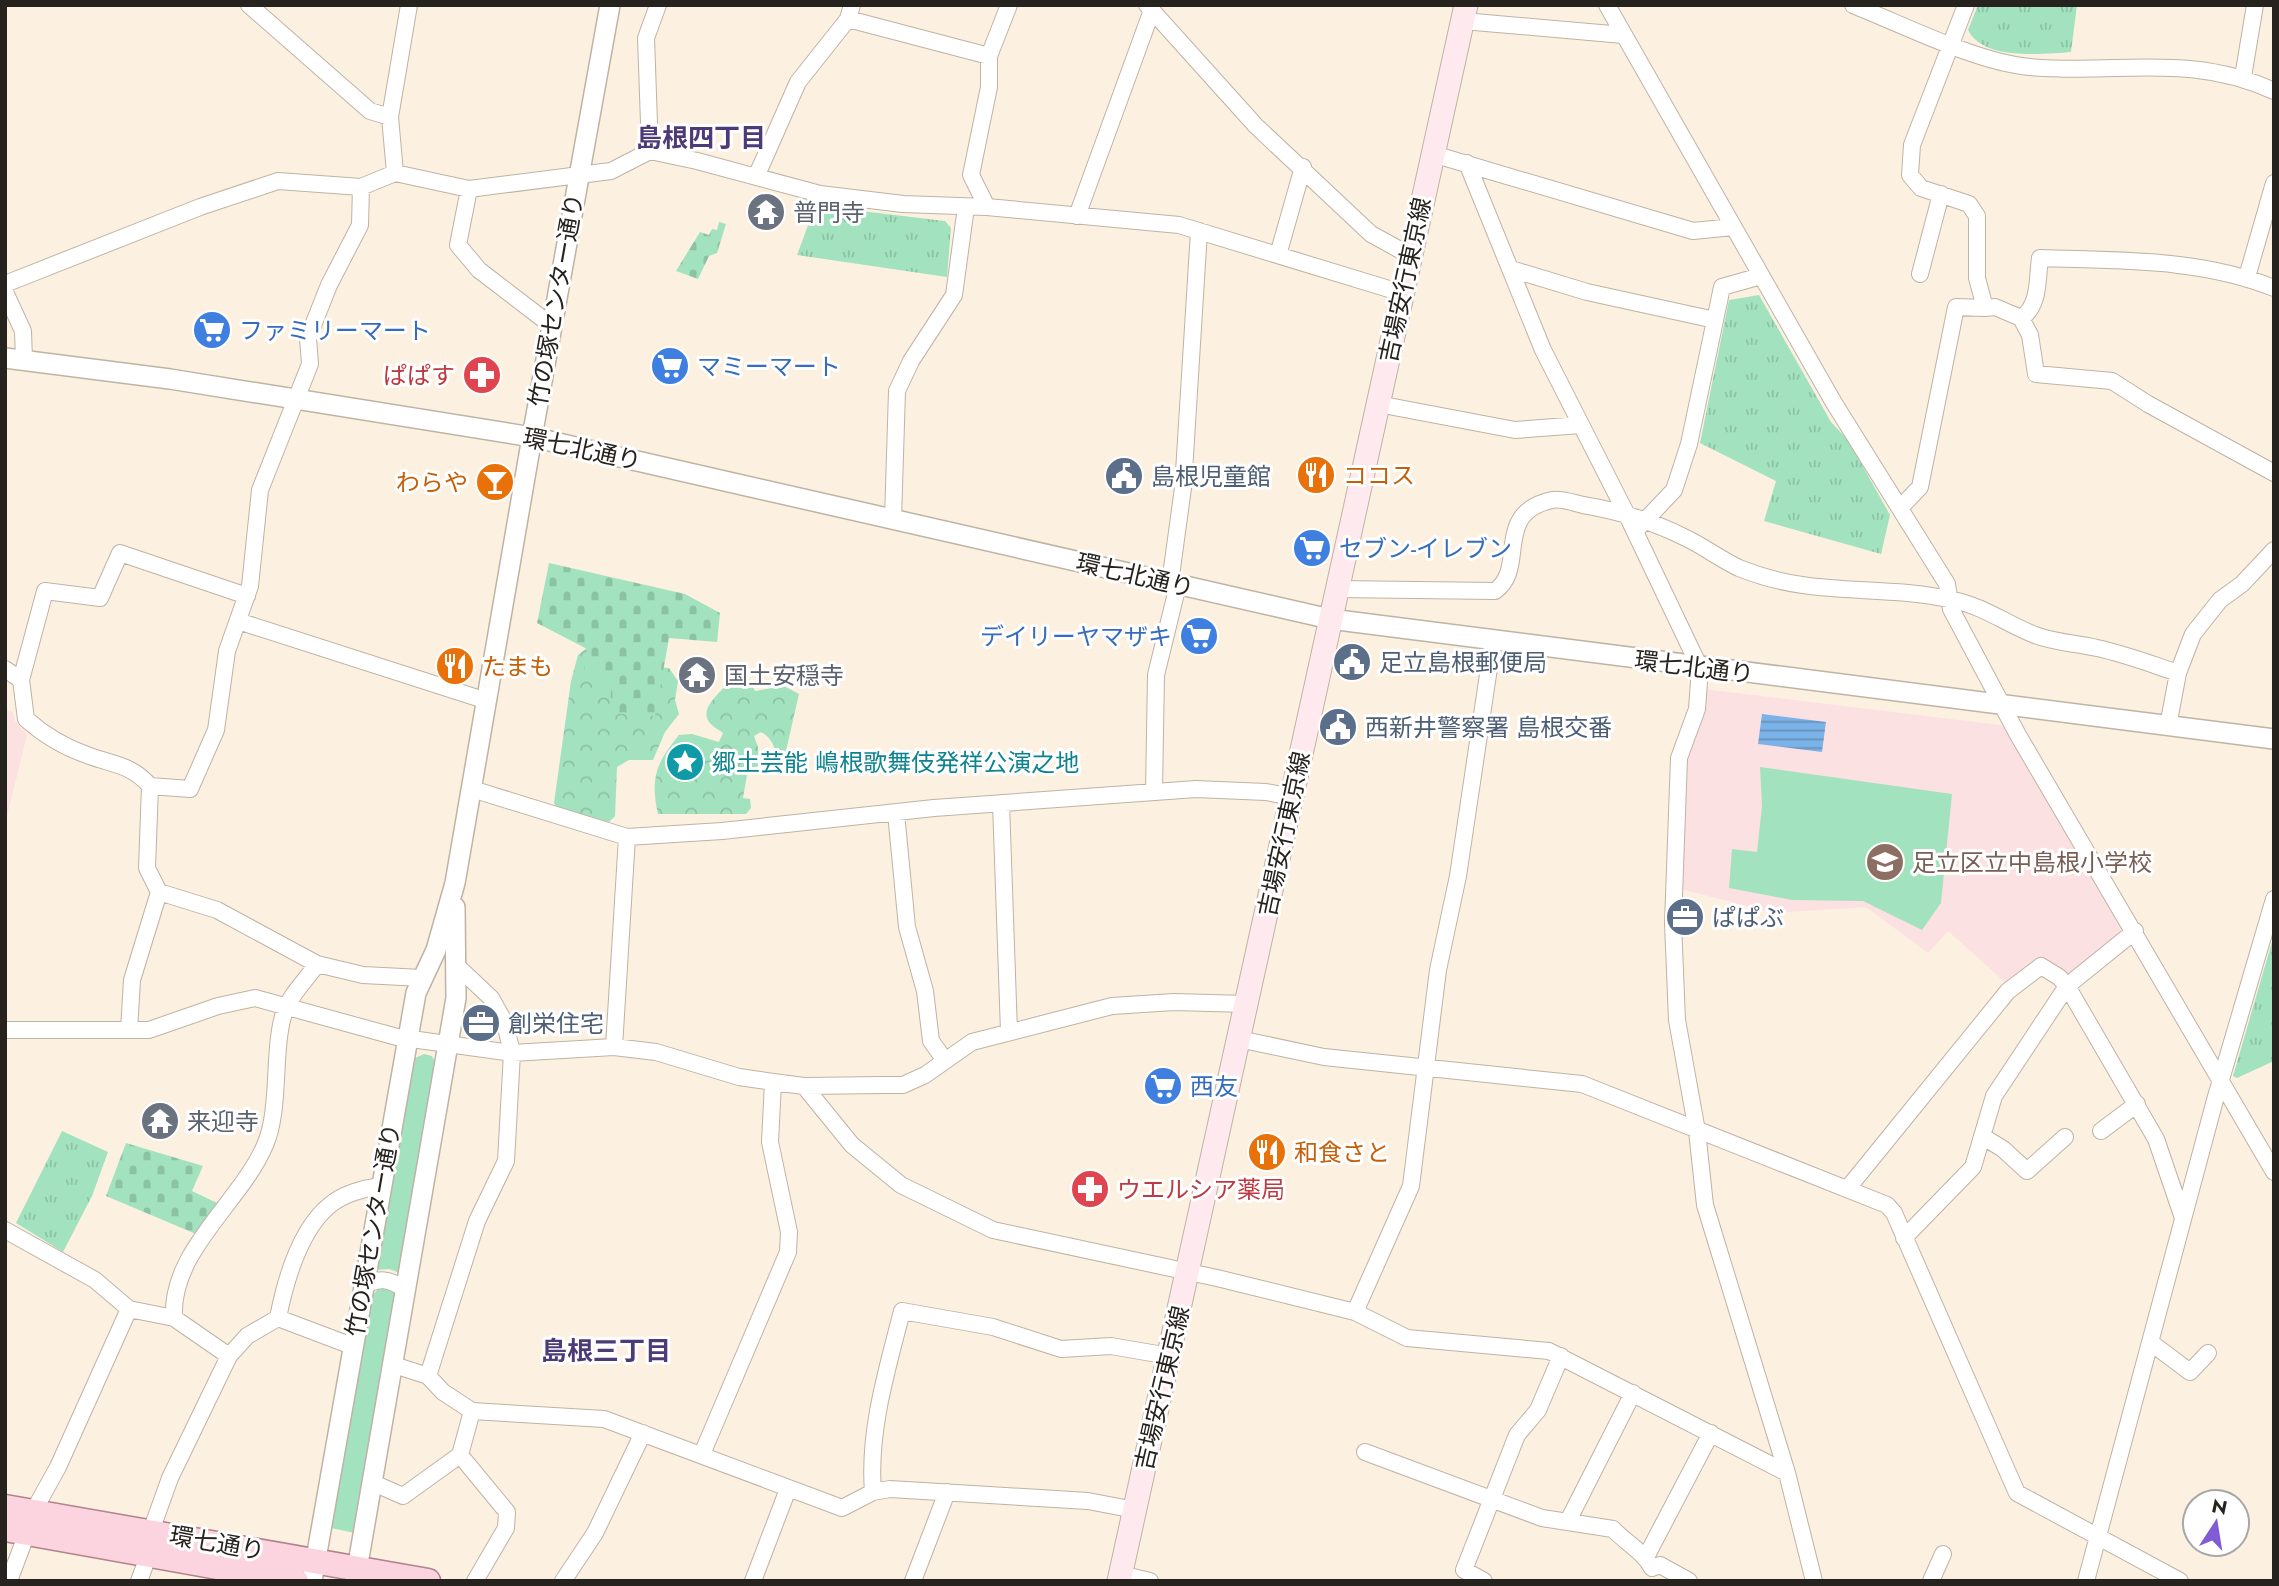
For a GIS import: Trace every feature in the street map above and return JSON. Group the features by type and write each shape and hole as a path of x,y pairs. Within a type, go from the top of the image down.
{"main road":[{"name":"吉場安行東京線","path":"1119,1578 1464,13"},
{"name":"環七通り","path":"5,1507 22,1524 150,1542 314,1571 428,1581"},
{"name":"環七通り","path":"150,1542 296,1581"}],"street":[{"path":"249,5 370,111 390,117"},
{"path":"395,173 390,117 409,5"},
{"name":"竹の塚センター通り","path":"314,1571 408,1039 422,978 436,950 455,885 531,437 611,5"},
{"path":"650,151 646,38 657,5"},
{"path":"987,207 971,175 989,87 989,55 1009,5"},
{"path":"1607,5 1827,392 1947,584 1951,609 2047,787 2135,931 2274,1172"},
{"path":"1853,5 1993,60 2031,67 2202,68 2243,77 2274,91"},
{"path":"1966,5 1911,150 1910,175 1921,188 1969,204 1977,215 1977,278 1985,308"},
{"path":"2243,77 2255,5"},
{"path":"1077,216 1150,8 1256,126 1303,167 1371,234 1411,256"},
{"path":"756,177 798,82 850,12 989,55"},
{"path":"1464,13 1623,35"},
{"path":"5,284 200,207 278,181 361,187 395,173 470,189 624,167 650,151 820,194 926,206 987,207 1179,225 1402,293"},
{"path":"1433,153 1693,231 1733,227"},
{"path":"1467,163 1543,350 1626,513 1640,527 1700,668 1697,709 1679,758 1673,923 1676,1020 1697,1131 1705,1205 1787,1472 1814,1581"},
{"path":"1278,256 1303,167"},
{"path":"2247,277 2274,183"},
{"path":"247,596 120,553 100,598 45,591 21,680 26,719 44,735 86,755 136,771 150,786 190,789 216,730 227,651 247,596 260,490 310,364 308,338 329,285 360,225 361,187"},
{"path":"470,189 458,245 479,270 552,326"},
{"path":"1920,274 1941,194"},
{"path":"892,519 897,391 911,361 954,295 966,206"},
{"path":"1154,792 1156,675 1174,584 1199,231"},
{"path":"2021,318 2030,312 2035,303 2040,258 2174,262 2247,277 2274,288"},
{"path":"1511,270 1587,292 1715,320"},
{"path":"1640,527 1674,490 1689,444 1722,288 1761,276"},
{"path":"5,292 23,331 15,359"},
{"path":"1900,508 1920,487 1956,307 1995,307 2021,318 2030,335 2036,374 2112,381 2148,404 2274,473"},
{"name":"環七北通り","path":"15,359 295,398 531,437 1330,620 2274,739"},
{"path":"1378,404 1515,430 1581,425"},
{"path":"1337,589 1495,590 1503,585 1507,577 1514,528 1525,513 1553,499 1626,513"},
{"path":"1640,527 1686,538 1738,567 1798,587 1846,592 1897,591 1951,599 1970,604 2033,634 2136,658 2178,673"},
{"path":"2168,726 2178,673 2193,634 2205,616 2274,550"},
{"path":"238,621 487,701"},
{"path":"1355,1312 1410,1186 1438,970 1458,876 1493,642"},
{"path":"5,668 21,680"},
{"path":"129,1030 132,980 159,892 147,868 150,786"},
{"path":"472,789 627,837 722,831 1001,803 1196,789 1266,792 1292,797"},
{"path":"1001,803 1009,1032"},
{"path":"896,813 907,927 925,991 932,1041 944,1059"},
{"path":"614,1047 627,837"},
{"name":"竹の塚センター通り","path":"356,1574 456,998 455,885"},
{"path":"159,892 217,909 317,964 363,975 422,978"},
{"path":"2086,1581 2183,1218 2274,899"},
{"path":"1904,1238 1973,1167 1994,1096 2067,986 2135,931"},
{"path":"174,1318 173,1302 186,1268 201,1241 250,1175 267,1142 284,1013 317,964"},
{"path":"428,1376 477,1221 506,1161 512,1053 505,1023 491,998 456,965"},
{"path":"1848,1188 2008,990 2041,966 2059,977 2067,986 2137,1104 2156,1139 2183,1218"},
{"path":"5,1030 149,1030 218,1006 255,998 288,1005 377,1034 512,1053 614,1047 656,1052 739,1077 773,1082 804,1086 903,1085 925,1075 944,1059 972,1042 1112,1006 1185,1002 1247,1004"},
{"path":"1239,1040 1324,1057 1582,1084 1887,1205 2017,1493 2180,1581"},
{"path":"702,1454 788,1252 789,1232 770,1142 773,1082"},
{"path":"804,1086 852,1145 901,1185 993,1230 1188,1271 1355,1312 1407,1338 1549,1351 1787,1472"},
{"path":"2101,1130 2137,1104"},
{"path":"1982,1136 2003,1149 2027,1171 2065,1137"},
{"path":"139,1581 170,1478 229,1356 247,1336 278,1318 294,1264 313,1226 330,1205 363,1189 381,1186"},
{"path":"5,1230 95,1280 129,1309 174,1318 229,1356"},
{"path":"362,1288 376,1280 384,1279 406,1290"},
{"path":"9,1581 22,1524 58,1467 129,1309"},
{"path":"873,1492 871,1470 881,1393 902,1311 993,1327 1061,1349 1111,1346 1169,1356"},
{"path":"278,1318 352,1346"},
{"path":"2150,1342 2190,1372 2208,1353"},
{"path":"1484,1581 1464,1570 1517,1435 1538,1410 1561,1356"},
{"path":"394,1365 428,1376 443,1392 472,1411 604,1419 842,1508 873,1492 947,1492 1088,1501 1135,1510"},
{"path":"1568,1521 1633,1393"},
{"path":"371,1482 403,1496 460,1455 472,1411"},
{"path":"564,1581 595,1533 643,1433"},
{"path":"1648,1569 1711,1433"},
{"path":"1365,1452 1542,1518 1613,1529 1648,1569"},
{"path":"460,1455 507,1512 506,1528 475,1581"},
{"path":"753,1581 788,1489"},
{"path":"914,1581 947,1492"},
{"path":"1931,1581 1943,1554"},
{"path":"1648,1569 1660,1566 1689,1581"},
{"path":"1119,1578 1150,1581"}],"shaded area":[{"name":"足立区立中島根小学校","path":"1704,689 2008,726 2124,926 2122,933 2070,977 2041,960 2008,985 1948,931 1928,953 1866,907 1773,913 1681,889 1685,758"},
{"path":"5,710 13,712 15,721 27,735 5,824"}],"green space":[{"path":"1978,5 2077,5 2071,52 2015,53 1986,47 1968,30"},
{"path":"819,206 945,221 951,228 947,277 797,255 813,212"},
{"path":"719,222 726,224 717,253 709,256 698,279 676,271 700,232 709,235 712,229 717,230"},
{"path":"1759,295 1831,422 1848,440 1890,515 1881,554 1764,521 1776,481 1700,443 1729,300"},
{"path":"549,563 685,594 720,613 717,642 669,638 655,716 611,713 611,676 584,670 587,649 537,623"},
{"path":"592,644 656,667 669,668 678,681 675,700 679,714 665,732 653,760 629,760 617,767 615,816 609,822 557,809 554,803 571,681 578,655"},
{"path":"733,677 749,679 755,691 784,686 799,694 782,768 776,768 774,747 770,739 761,732 754,736 759,765 747,775 743,798 750,799 751,808 746,814 658,814 655,781 660,763 679,735 692,734 719,742 723,733 709,722 707,710"},
{"path":"1760,767 1952,794 1941,903 1922,930 1863,901 1792,900 1729,888 1732,849 1757,852 1762,806"},
{"path":"2274,935 2274,1061 2237,1078 2233,1076"},
{"path":"424,1054 432,1056 439,1069 400,1273 389,1269 375,1270 413,1059"},
{"path":"62,1131 108,1152 92,1196 63,1252 16,1223"},
{"path":"126,1143 203,1166 192,1191 217,1203 196,1234 106,1196"},
{"path":"379,1288 390,1288 400,1297 355,1533 331,1528 370,1298"}],"water":[{"path":"1762,714 1826,722 1822,752 1758,744"}],"place":[{"name":"普門寺","path":"766,212"},
{"name":"ファミリーマート","path":"212,330"},
{"name":"マミーマート","path":"670,366"},
{"name":"ぱぱす","path":"482,375"},
{"name":"ココス","path":"1316,475"},
{"name":"島根児童館","path":"1124,476"},
{"name":"わらや","path":"495,482"},
{"name":"セブン-イレブン","path":"1312,548"},
{"name":"デイリーヤマザキ","path":"1199,636"},
{"name":"足立島根郵便局","path":"1352,662"},
{"name":"たまも","path":"455,666"},
{"name":"国土安穏寺","path":"697,675"},
{"name":"西新井警察署 島根交番","path":"1338,727"},
{"name":"郷土芸能 嶋根歌舞伎発祥公演之地","path":"685,762"},
{"name":"足立区立中島根小学校","path":"1885,862"},
{"name":"ぱぱぶ","path":"1685,917"},
{"name":"創栄住宅","path":"481,1023"},
{"name":"西友","path":"1163,1086"},
{"name":"来迎寺","path":"160,1121"},
{"name":"和食さと","path":"1267,1152"},
{"name":"ウエルシア薬局","path":"1090,1189"}],"district":[{"name":"島根四丁目","path":"701,138"},
{"name":"島根三丁目","path":"606,1351"}]}
